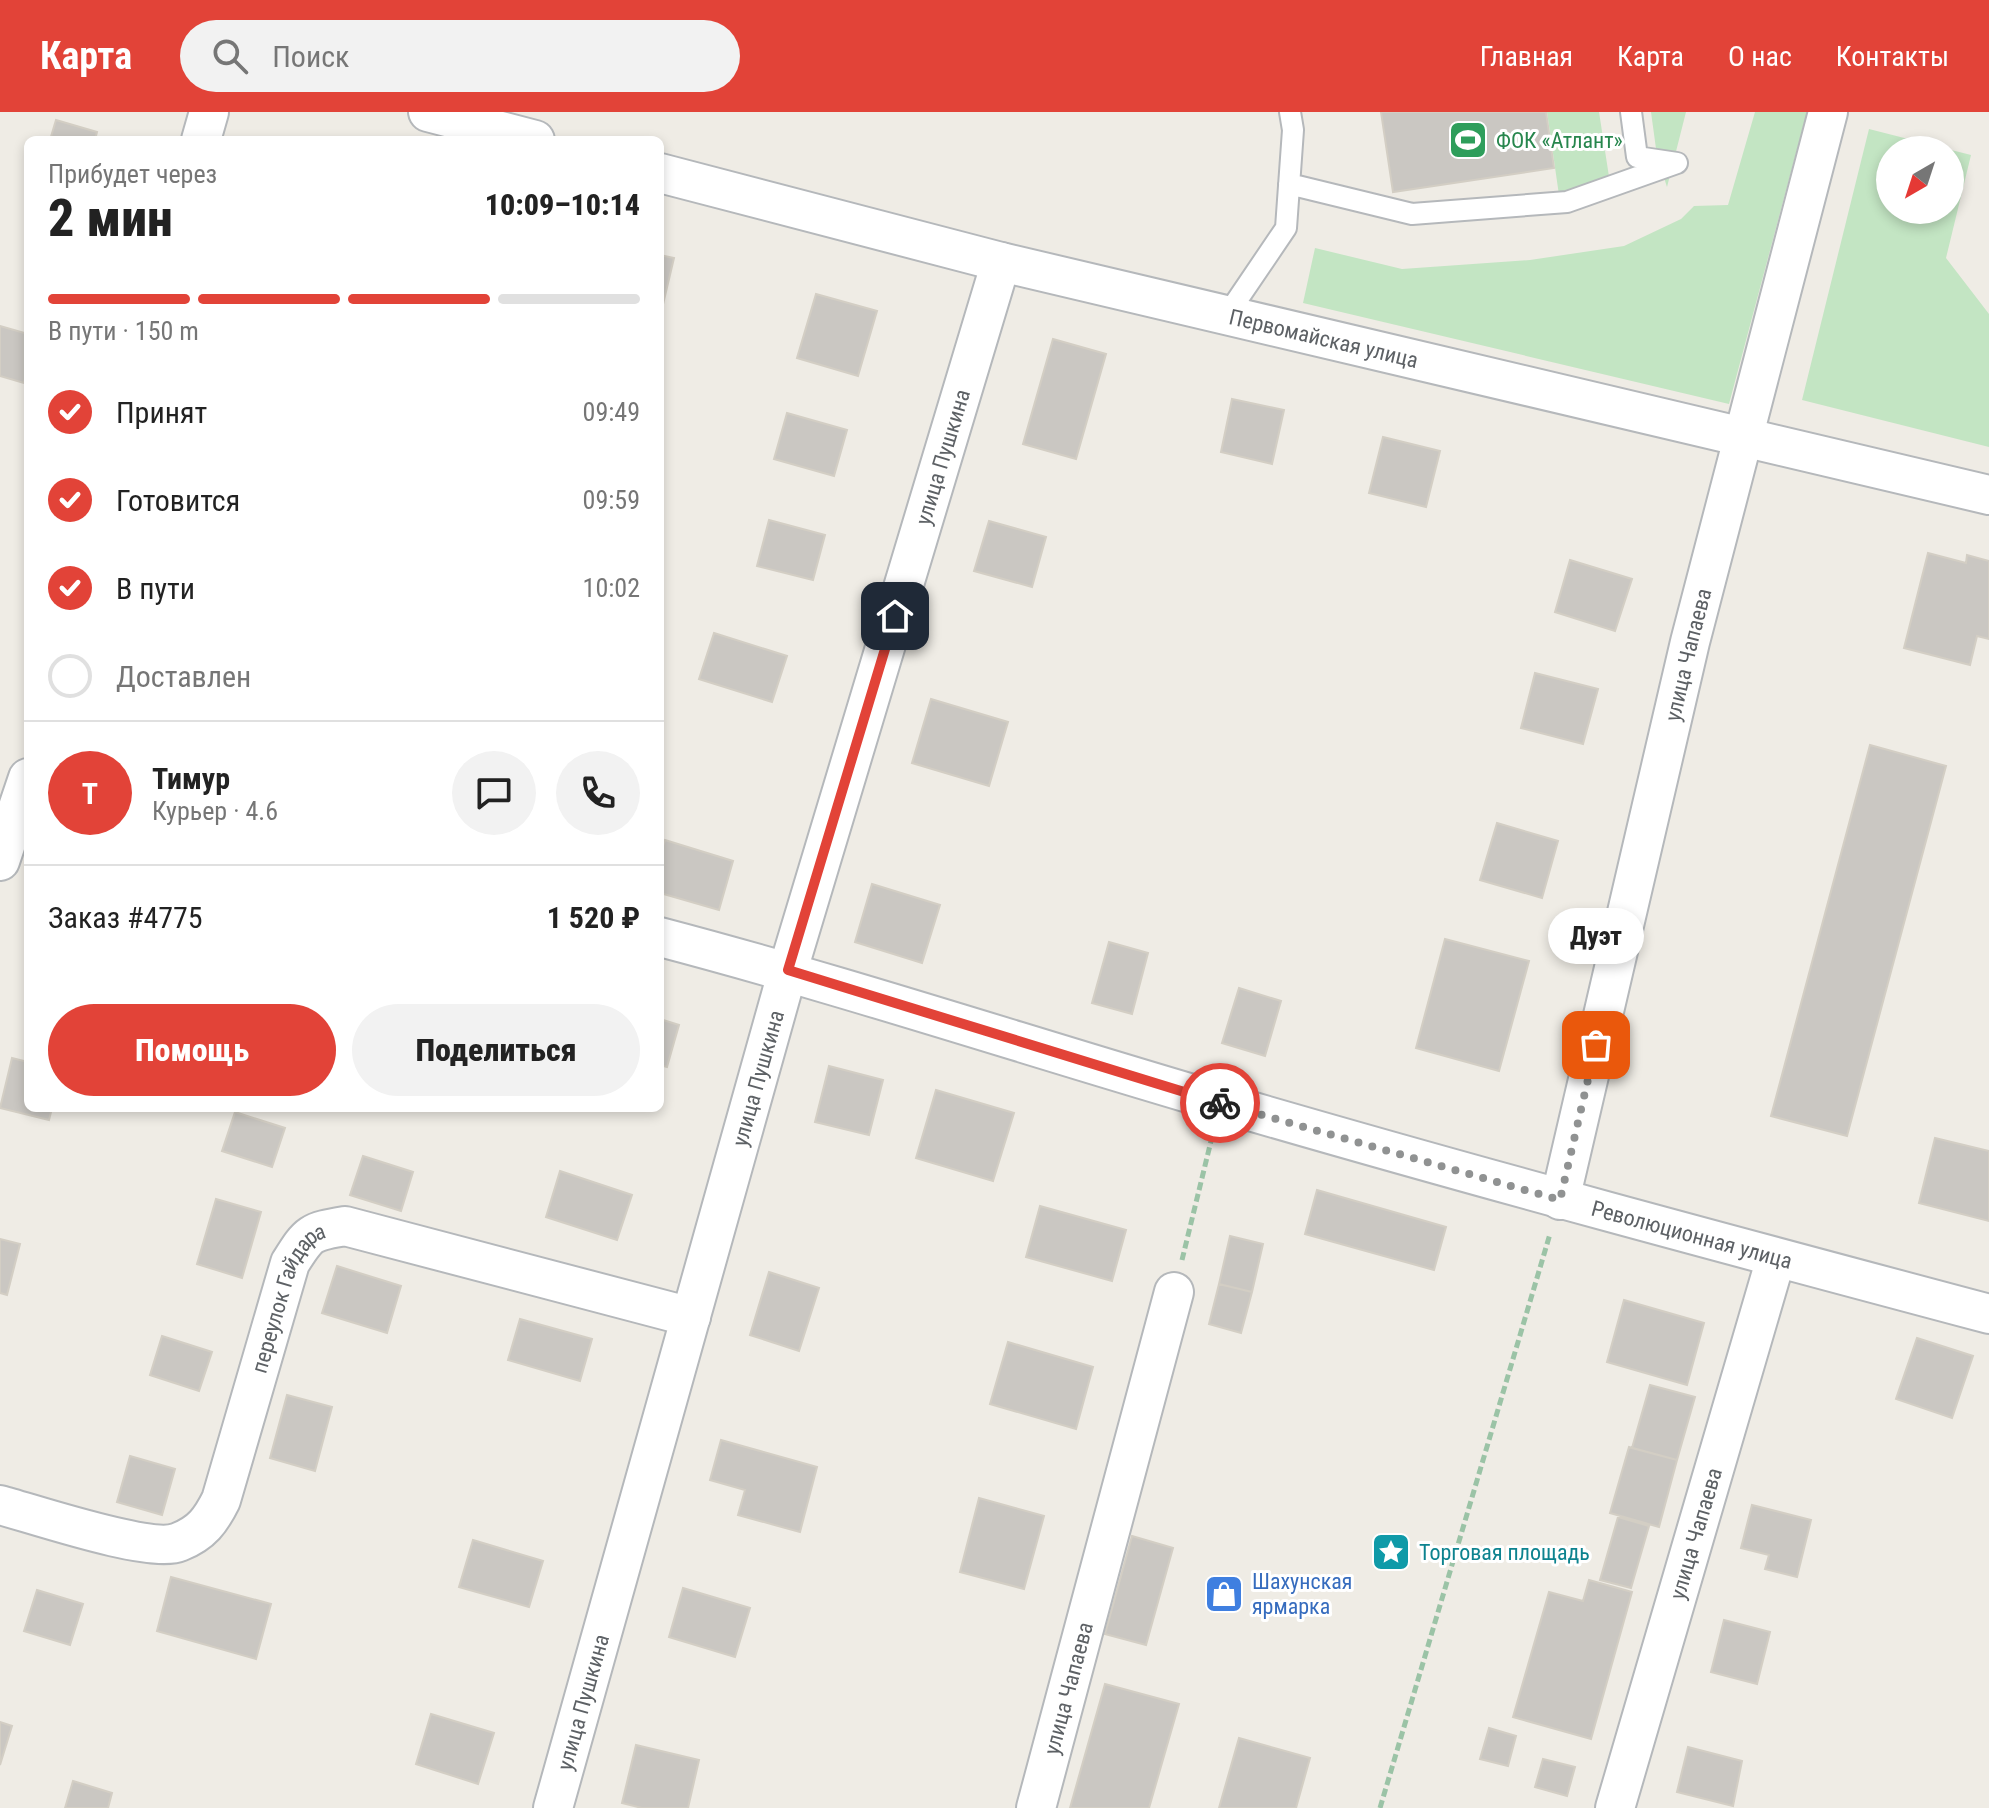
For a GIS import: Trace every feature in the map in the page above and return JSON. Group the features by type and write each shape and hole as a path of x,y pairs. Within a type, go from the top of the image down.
{"street":[{"path":"202,136 209,112"},
{"path":"428,112 520,136"},
{"name":"улица Чапаева","path":"1560,1200 1690,642 1828,112"},
{"name":"Первомайская улица","path":"664,174 1001,262 1989,495"},
{"name":"улица Пушкина","path":"553,1808 788,970 1001,262"},
{"path":"0,764 24,770"},
{"path":"0,861 24,790"},
{"name":"Революционная улица","path":"664,938 788,970 1221,1103 1560,1200 1989,1314"},
{"name":"переулок Гайдара","path":"0,1505 135,1542 177,1544 209,1524 221,1500 290,1263 303,1243 317,1231 345,1226 691,1317"},
{"name":"улица Чапаева","path":"1615,1808 1776,1258"},
{"name":"улица Чапаева","path":"1036,1808 1174,1292"}],"lane":[{"path":"1227,315 1286,228 1293,130 1290,112"},
{"path":"1289,184 1412,214 1567,202 1677,163 1637,157 1631,112"}],"path":[{"path":"1174,1292 1221,1103"},
{"path":"1380,1808 1560,1200"}],"green space":[{"path":"1547,112 1599,112 1612,196 1560,202"},
{"path":"1651,112 1686,112 1667,187 1657,156"},
{"path":"1755,112 1807,112 1729,404 1303,303 1315,248 1402,269 1530,260 1624,246 1681,219 1694,206 1728,205"},
{"path":"1869,129 1896,136 1876,136 1876,224 1954,224 1946,258 1989,314 1989,447 1802,400"},
{"path":"1964,153 1971,155 1964,184"}],"building":[{"name":"ФОК «Атлант»","path":"1381,112 1546,112 1554,168 1393,192"},
{"path":"56,120 97,132 96,136 51,136"},
{"path":"664,256 674,258 664,300"},
{"path":"816,294 877,311 858,376 797,358"},
{"path":"0,326 24,333 24,383 0,376"},
{"path":"1053,339 1106,354 1076,459 1023,444"},
{"path":"1232,399 1284,410 1272,464 1221,452"},
{"path":"787,413 847,430 834,476 774,459"},
{"path":"1383,437 1440,451 1426,507 1369,493"},
{"path":"769,520 825,535 813,580 757,566"},
{"path":"989,521 1046,537 1032,587 974,571"},
{"path":"1928,553 1966,563 1967,555 1989,561 1989,639 1977,636 1970,665 1904,648"},
{"path":"1570,560 1632,579 1615,631 1555,612"},
{"path":"714,633 787,656 772,702 699,679"},
{"path":"1535,673 1598,689 1583,744 1521,728"},
{"path":"931,699 1008,722 989,786 912,763"},
{"path":"1870,745 1946,766 1847,1136 1771,1116"},
{"path":"1497,823 1558,841 1542,898 1480,880"},
{"path":"665,840 733,861 719,910 664,894"},
{"path":"872,884 940,905 922,963 855,942"},
{"path":"1445,939 1529,961 1499,1071 1416,1048"},
{"path":"1109,942 1148,953 1132,1014 1092,1003"},
{"path":"1239,988 1281,1001 1265,1056 1222,1043"},
{"path":"664,1020 679,1025 667,1067 664,1066"},
{"path":"12,1058 24,1061 24,1112 51,1112 49,1120 0,1108"},
{"path":"829,1066 883,1080 869,1135 815,1122"},
{"path":"936,1090 1014,1113 993,1181 916,1158"},
{"path":"235,1112 285,1128 272,1167 222,1151"},
{"path":"1935,1138 1989,1151 1989,1221 1919,1203"},
{"path":"363,1156 413,1172 401,1211 350,1195"},
{"path":"560,1171 632,1195 617,1240 546,1217"},
{"path":"1317,1190 1446,1227 1434,1270 1305,1234"},
{"path":"216,1199 261,1212 242,1278 197,1264"},
{"path":"1040,1206 1126,1230 1112,1281 1026,1257"},
{"path":"1230,1236 1263,1244 1252,1292 1219,1284"},
{"path":"0,1239 20,1244 7,1295 0,1293"},
{"path":"337,1266 401,1286 387,1333 322,1313"},
{"path":"769,1272 819,1288 799,1351 750,1335"},
{"path":"1219,1284 1252,1292 1241,1333 1209,1324"},
{"path":"1624,1300 1704,1323 1687,1385 1607,1362"},
{"path":"520,1319 592,1339 580,1381 508,1360"},
{"path":"162,1336 212,1352 199,1391 150,1375"},
{"path":"1917,1338 1973,1356 1952,1418 1896,1399"},
{"path":"1008,1342 1093,1367 1076,1429 990,1404"},
{"path":"1650,1385 1695,1397 1677,1460 1632,1448"},
{"path":"287,1395 332,1407 315,1471 270,1458"},
{"path":"721,1440 817,1467 800,1532 738,1515 745,1490 710,1480"},
{"path":"1629,1447 1677,1460 1659,1527 1610,1513"},
{"path":"130,1456 175,1469 162,1515 117,1502"},
{"path":"979,1498 1044,1516 1024,1589 960,1572"},
{"path":"1752,1505 1811,1520 1797,1577 1765,1569 1769,1555 1741,1548"},
{"path":"1618,1517 1649,1526 1631,1588 1600,1580"},
{"path":"1132,1536 1173,1548 1146,1645 1105,1634"},
{"path":"473,1540 543,1561 529,1607 459,1587"},
{"path":"171,1577 271,1604 256,1659 157,1631"},
{"path":"1589,1580 1632,1592 1591,1739 1513,1717 1549,1592 1583,1601"},
{"path":"683,1588 750,1608 735,1657 669,1637"},
{"path":"37,1590 83,1604 70,1645 24,1631"},
{"path":"1724,1620 1770,1632 1757,1684 1711,1672"},
{"path":"1105,1684 1179,1704 1149,1808 1070,1808"},
{"path":"431,1714 494,1733 478,1784 416,1764"},
{"path":"0,1722 12,1726 0,1765"},
{"path":"1489,1728 1516,1736 1508,1766 1480,1759"},
{"path":"1239,1738 1310,1758 1296,1808 1219,1808"},
{"path":"636,1745 699,1760 688,1808 642,1808 622,1803"},
{"path":"1688,1747 1742,1761 1733,1806 1677,1792"},
{"path":"1543,1759 1575,1767 1567,1796 1535,1787"},
{"path":"73,1781 112,1793 108,1808 65,1808"}],"way so far":[{"path":"1220,1103 1560,1200 1596,1045"}],"place":[{"name":"ФОК «Атлант»","path":"1468,140"},
{"name":"Дуэт","path":"1596,1045"},
{"name":"Торговая площадь","path":"1391,1552"},
{"name":"Шахунская ярмарка","path":"1224,1594"}],"route":[{"path":"895,616 788,970 1220,1103"}]}
